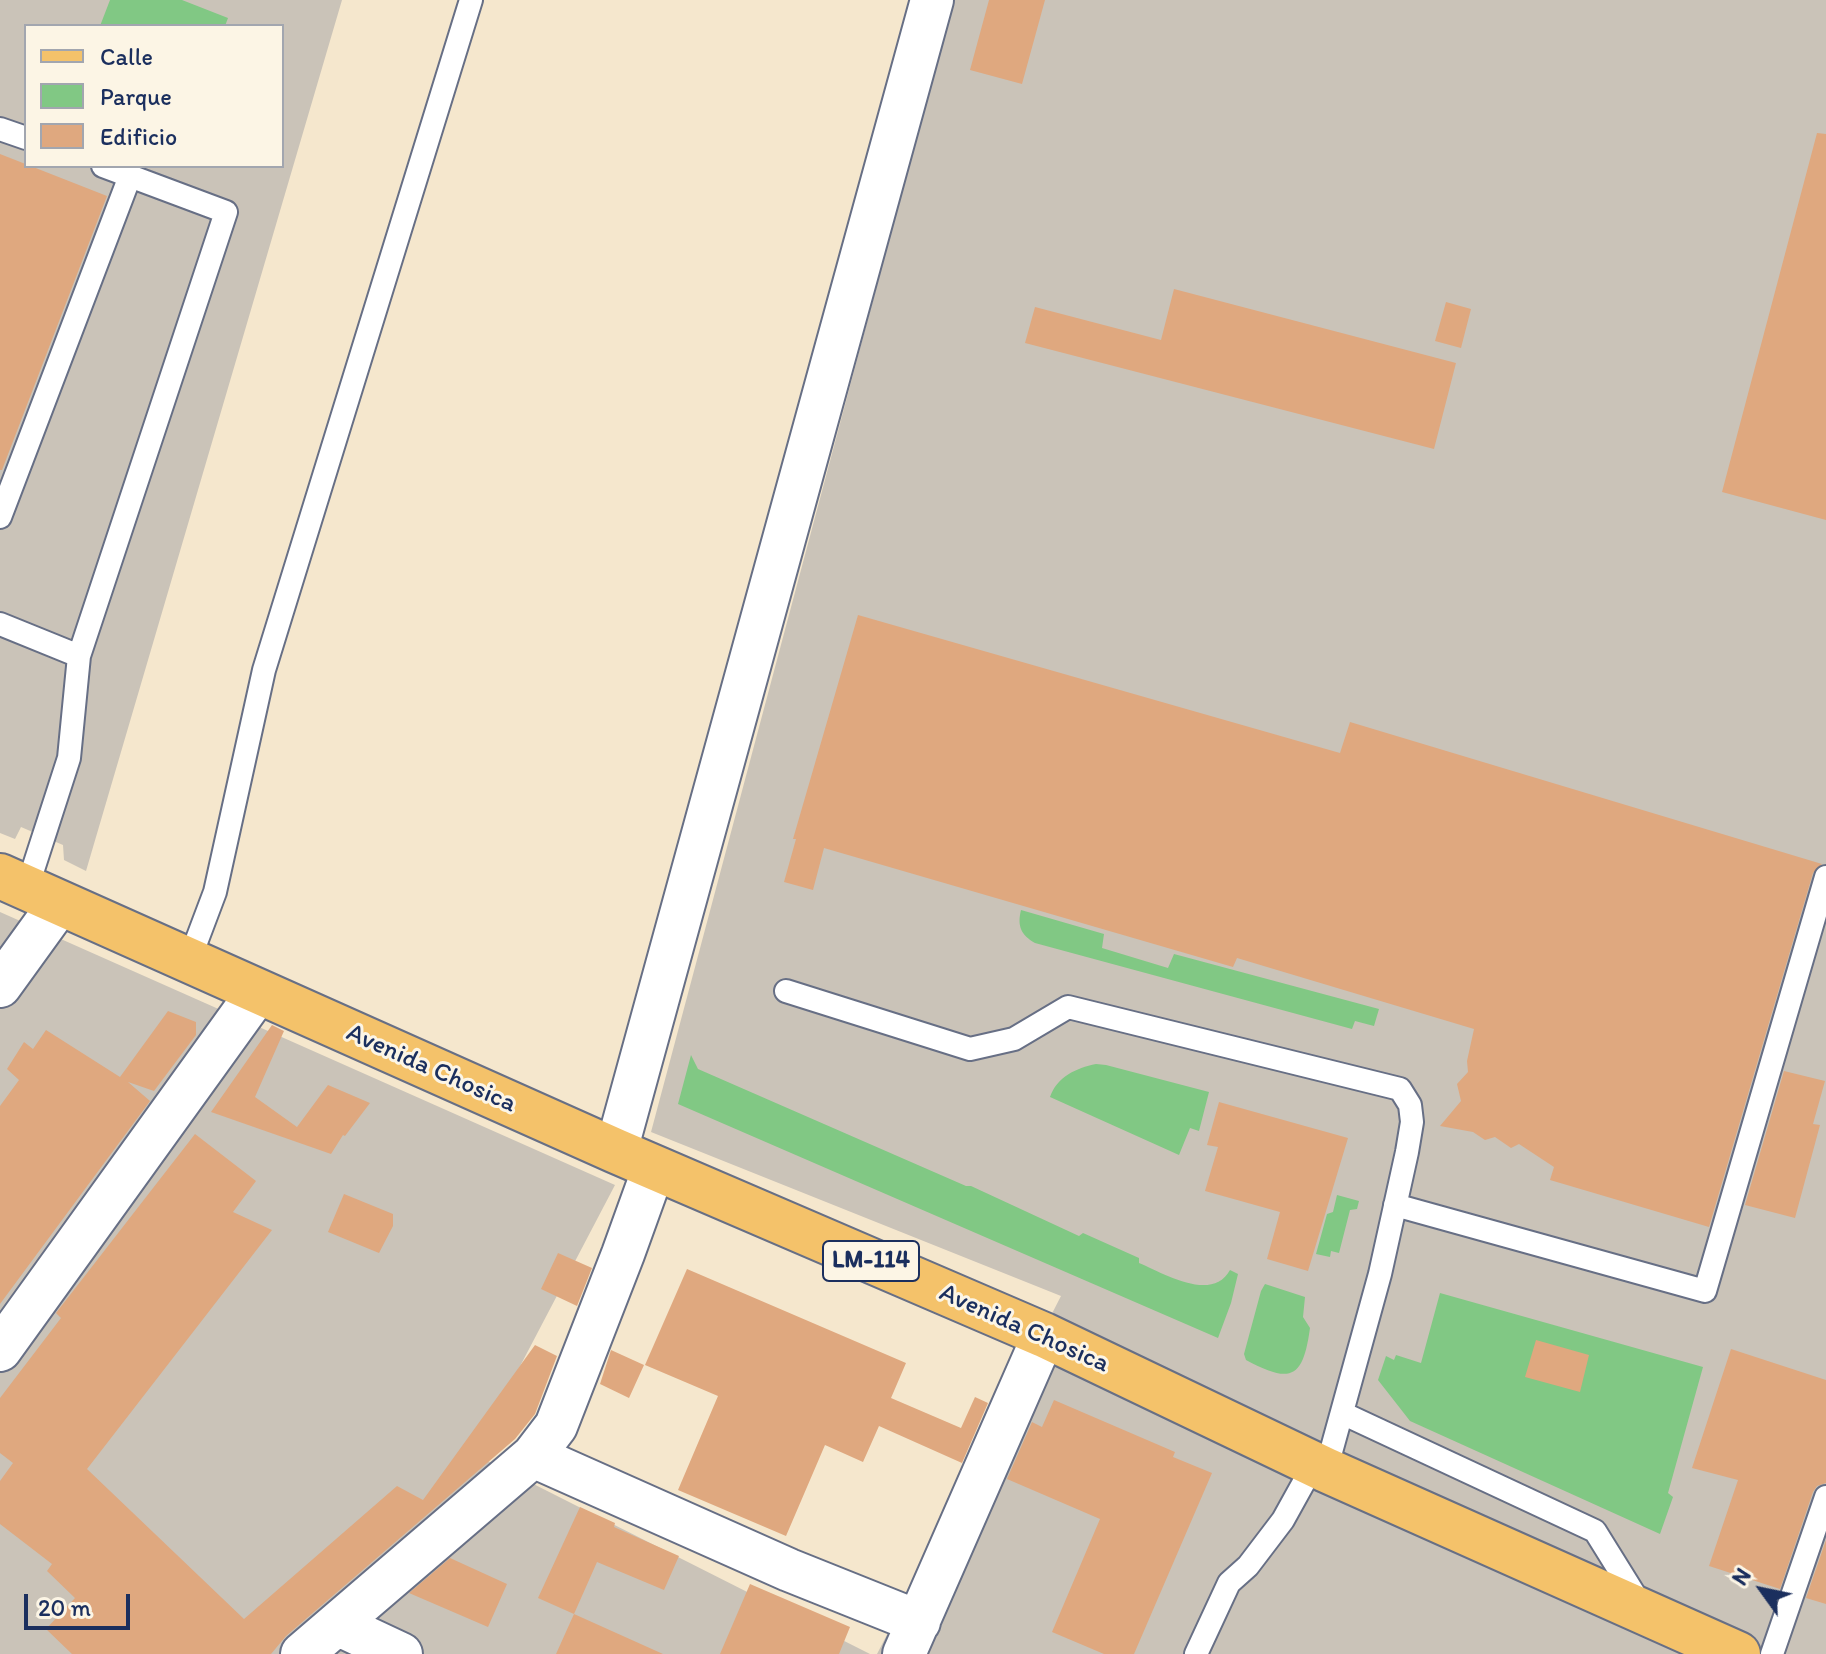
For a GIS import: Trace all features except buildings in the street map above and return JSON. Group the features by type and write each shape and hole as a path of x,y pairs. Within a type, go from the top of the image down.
{"main road":[{"name":"Avenida Chosica","path":"29,889 635,1160 1044,1335 1320,1467 1738,1654"}],"street":[{"path":"302,1654 533,1456 556,1426 623,1254 635,1160 932,0"},
{"path":"0,986 29,889"},
{"path":"0,1350 258,992"},
{"path":"533,1456 789,1570 912,1638 1044,1335"},
{"path":"337,1624 401,1654"}],"lane":[{"path":"189,961 215,892 264,670 471,0"},
{"path":"0,129 24,137"},
{"path":"29,889 69,758 79,656 226,212 108,168"},
{"path":"0,517 130,176"},
{"path":"0,624 79,656"},
{"path":"1395,1205 1705,1291 1826,877"},
{"path":"786,991 970,1049 1014,1039 1068,1007 1400,1089 1410,1105 1412,1122 1380,1274 1342,1413 1320,1467 1248,1566 1229,1583 1196,1654"},
{"path":"1342,1413 1595,1531 1646,1613"},
{"path":"1772,1654 1826,1497"}],"shaded area":[{"path":"0,0 342,0 86,871 64,860 63,845 21,827 15,839 0,833"},
{"path":"953,0 1826,0 1826,1654 877,1654 1061,1296 651,1132"},
{"path":"0,912 615,1185 474,1454 870,1654 0,1654"}],"green space":[{"path":"110,0 182,0 228,18 226,24 101,24"},
{"path":"1021,910 1104,934 1102,948 1168,968 1174,954 1379,1009 1374,1026 1355,1021 1352,1029 1035,943 1021,930"},
{"path":"691,1055 698,1069 971,1186 1079,1236 1083,1233 1139,1258 1139,1263 1174,1278 1200,1285 1222,1280 1230,1270 1238,1274 1218,1338 678,1104"},
{"path":"1096,1064 1209,1092 1199,1131 1190,1128 1179,1155 1050,1097 1057,1084 1068,1074"},
{"path":"1337,1195 1359,1201 1357,1209 1350,1210 1339,1253 1331,1251 1330,1257 1316,1254 1327,1214 1333,1212"},
{"path":"1265,1284 1305,1297 1303,1317 1310,1328 1303,1358 1299,1367 1292,1372 1284,1374 1261,1368 1246,1360 1244,1354"},
{"path":"1440,1293 1703,1367 1668,1493 1673,1497 1660,1534 1410,1421 1378,1380 1386,1356 1394,1360 1396,1355 1421,1363"}]}
